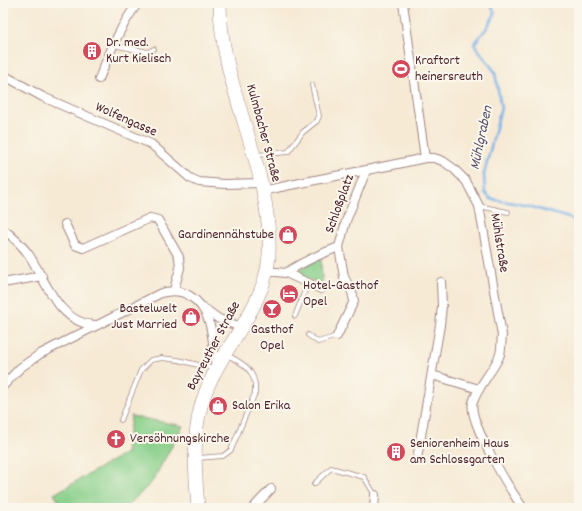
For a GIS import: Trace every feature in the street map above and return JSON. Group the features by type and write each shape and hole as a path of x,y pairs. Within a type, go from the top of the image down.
{"main road":[{"name":"Kulmbacher Straße","path":"220,3 222,34 226,57 254,155 261,187 269,245 266,271"},
{"name":"Bayreuther Straße","path":"198,508 196,429 205,392 258,294 266,271"}],"street":[{"path":"99,79 126,18 138,3"},
{"path":"403,3 425,158"},
{"name":"Wolfengasse","path":"3,75 44,97 151,144 165,155 186,176 194,180 261,187"},
{"name":"Mühlstraße","path":"261,187 366,171 425,158 434,158 443,161 466,181 479,206 502,335 500,355 479,389 473,404 477,426 510,490 523,508"},
{"name":"Schloßplatz","path":"337,336 354,302 352,292 344,277 339,247 346,221 366,171"},
{"path":"65,224 75,245 83,248 150,218 155,218 179,257 180,268 174,290"},
{"path":"3,229 25,251 42,276 52,297 65,311 84,323 97,325"},
{"name":"Schloßplatz","path":"286,273 311,257 339,247"},
{"path":"266,271 286,273 321,289"},
{"path":"3,283 42,276"},
{"path":"417,459 432,375 442,306 441,282"},
{"path":"3,386 20,368 34,358 161,293 174,290 188,295 219,319 241,327"},
{"path":"205,309 210,323 216,370"},
{"path":"432,375 479,389"},
{"path":"253,508 271,489"},
{"path":"374,508 375,495"}],"lane":[{"path":"113,45 148,52 154,49"},
{"path":"254,155 288,152 303,132 317,121 319,116 312,85"},
{"path":"479,206 508,212"},
{"path":"295,316 308,284"},
{"path":"308,335 318,342 337,336"},
{"path":"196,458 223,456 231,450 255,393 256,384 253,375 248,368 225,354"},
{"path":"121,420 141,370 151,360 162,358 178,360 204,365 216,370"},
{"path":"314,484 331,468 364,477 375,495"}],"green space":[{"path":"321,258 321,284 295,274 294,272"},
{"path":"131,416 183,426 152,482 125,508 63,508 54,494 126,453"}],"waterway":[{"name":"Mühlgraben","path":"490,3 495,14 486,29 474,44 495,72 501,108 484,174 485,193 491,199 525,205 579,221"}],"place":[{"name":"Dr. med. Kurt Kielisch","path":"92,51"},
{"name":"Kraftort heinersreuth","path":"401,69"},
{"name":"Gardinennähstube","path":"288,235"},
{"name":"Hotel-Gasthof Opel","path":"289,294"},
{"name":"Gasthof Opel","path":"272,309"},
{"name":"Bastelwelt Just Married","path":"191,317"},
{"name":"Salon Erika","path":"218,406"},
{"name":"Versöhnungskirche","path":"116,439"},
{"name":"Seniorenheim Haus am Schlossgarten","path":"396,452"}]}
